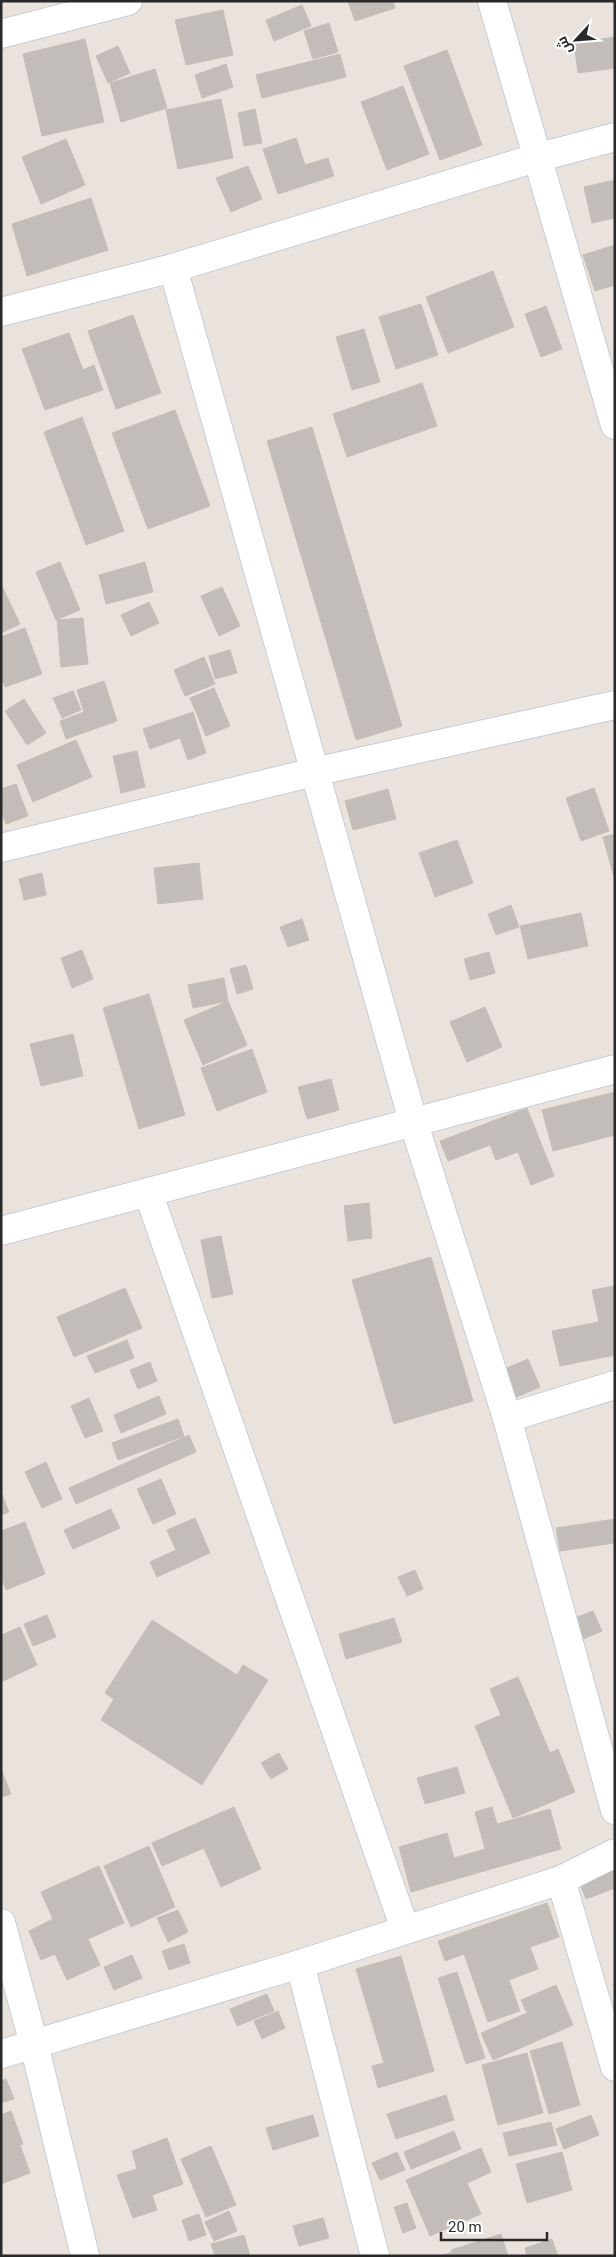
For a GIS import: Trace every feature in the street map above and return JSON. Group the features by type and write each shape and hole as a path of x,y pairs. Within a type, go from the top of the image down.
{"street":[{"path":"1,34 128,1"},
{"path":"492,1 615,425"},
{"path":"1,312 173,268 536,158 615,137"},
{"path":"173,268 413,1121 507,1418 615,1810"},
{"path":"1,848 314,772 615,705"},
{"path":"1,1231 615,1068"},
{"path":"148,1192 405,1929"},
{"path":"507,1418 615,1385"},
{"path":"1,2054 300,1964 561,1880 615,1853"},
{"path":"561,1880 615,2067"},
{"path":"1,1923 34,2044 85,2256"},
{"path":"300,1964 375,2256"}],"building":[{"path":"348,1 393,1 395,8 355,21"},
{"path":"302,5 311,26 274,41 266,20"},
{"path":"223,10 233,55 186,65 175,20"},
{"path":"329,23 338,52 313,59 304,31"},
{"path":"615,37 615,68 578,73 574,43"},
{"path":"85,39 104,122 42,136 23,54"},
{"path":"118,46 130,73 108,83 96,56"},
{"path":"447,50 482,145 440,160 404,66"},
{"path":"340,54 346,77 262,98 256,75"},
{"path":"226,64 233,87 202,98 195,75"},
{"path":"155,69 167,108 121,122 110,83"},
{"path":"403,86 429,154 387,170 361,102"},
{"path":"221,99 233,158 178,169 166,110"},
{"path":"255,109 262,143 244,146 238,113"},
{"path":"296,138 305,165 328,158 334,176 278,194 263,149"},
{"path":"66,139 85,185 41,204 22,157"},
{"path":"248,166 262,199 231,212 216,178"},
{"path":"615,180 615,218 592,223 584,187"},
{"path":"91,198 108,250 27,276 12,224"},
{"path":"615,245 615,285 595,291 583,255"},
{"path":"493,271 514,327 448,353 426,297"},
{"path":"421,304 438,355 396,369 379,317"},
{"path":"546,306 562,349 541,357 525,314"},
{"path":"133,315 161,393 116,409 88,331"},
{"path":"364,329 380,382 352,390 336,337"},
{"path":"69,333 83,370 94,365 103,390 45,410 22,349"},
{"path":"422,383 437,426 347,457 333,414"},
{"path":"175,410 210,506 148,529 112,433"},
{"path":"82,417 124,531 86,545 44,432"},
{"path":"312,427 402,726 356,740 267,441"},
{"path":"60,562 80,610 56,620 36,572"},
{"path":"145,562 153,592 106,604 99,575"},
{"path":"1,584 20,624 1,633"},
{"path":"222,587 240,626 219,636 201,596"},
{"path":"149,602 159,623 131,636 121,615"},
{"path":"83,618 88,664 61,667 57,620"},
{"path":"25,628 42,674 5,687 1,677 1,637"},
{"path":"230,650 237,673 215,679 209,656"},
{"path":"204,657 215,684 185,696 174,670"},
{"path":"104,681 117,721 66,739 60,721 84,712 77,690"},
{"path":"214,688 230,726 206,736 190,698"},
{"path":"73,691 81,710 62,718 53,698"},
{"path":"24,699 46,733 27,745 5,711"},
{"path":"193,712 206,753 188,760 180,738 150,749 143,729"},
{"path":"76,740 92,777 33,802 17,765"},
{"path":"137,751 145,787 121,793 113,756"},
{"path":"16,784 28,816 6,824 1,811 1,789"},
{"path":"594,788 609,831 581,841 566,798"},
{"path":"388,789 396,819 353,830 345,801"},
{"path":"615,834 615,881 603,837"},
{"path":"457,840 473,883 435,897 419,853"},
{"path":"199,863 203,899 158,904 154,868"},
{"path":"42,873 46,895 24,900 19,879"},
{"path":"511,905 519,927 496,935 488,914"},
{"path":"581,913 588,946 528,959 520,926"},
{"path":"302,919 309,940 288,947 280,927"},
{"path":"82,950 93,979 72,988 61,958"},
{"path":"489,952 495,973 470,980 464,959"},
{"path":"246,965 253,989 237,994 230,969"},
{"path":"224,978 228,1001 193,1008 188,985"},
{"path":"149,994 185,1115 139,1129 103,1008"},
{"path":"228,1001 247,1045 203,1065 184,1020"},
{"path":"485,1007 502,1047 467,1062 450,1022"},
{"path":"73,1034 83,1076 41,1086 30,1044"},
{"path":"252,1049 267,1092 217,1111 201,1068"},
{"path":"331,1079 339,1110 307,1119 298,1087"},
{"path":"615,1092 615,1135 553,1151 542,1110"},
{"path":"527,1108 554,1176 531,1185 518,1152 496,1160 490,1145 448,1161 440,1141"},
{"path":"369,1203 372,1238 348,1241 344,1206"},
{"path":"221,1236 233,1294 212,1298 201,1240"},
{"path":"431,1257 473,1401 394,1424 352,1280"},
{"path":"615,1286 615,1355 560,1366 552,1331 599,1322 592,1290"},
{"path":"125,1288 142,1328 74,1357 57,1317"},
{"path":"127,1340 134,1358 95,1373 87,1356"},
{"path":"528,1359 540,1387 512,1399 500,1371"},
{"path":"150,1362 157,1381 138,1389 130,1370"},
{"path":"159,1396 166,1414 121,1433 114,1415"},
{"path":"89,1398 103,1431 85,1438 71,1406"},
{"path":"178,1419 184,1436 118,1460 112,1443"},
{"path":"189,1435 196,1452 76,1504 69,1488"},
{"path":"46,1462 62,1499 42,1508 25,1472"},
{"path":"161,1479 176,1514 153,1524 137,1489"},
{"path":"1,1492 9,1512 1,1515"},
{"path":"111,1509 120,1528 73,1549 64,1530"},
{"path":"195,1518 210,1553 157,1577 150,1562 176,1550 167,1530"},
{"path":"615,1519 615,1543 560,1551 556,1528"},
{"path":"25,1522 45,1574 6,1590 1,1577 1,1531"},
{"path":"415,1570 423,1589 407,1596 398,1577"},
{"path":"593,1611 602,1631 581,1640 572,1619"},
{"path":"47,1615 56,1637 33,1646 24,1624"},
{"path":"394,1618 402,1642 346,1659 339,1634"},
{"path":"152,1620 237,1675 243,1665 268,1680 202,1785 101,1720 114,1699 105,1693"},
{"path":"20,1627 37,1665 1,1682 1,1635"},
{"path":"518,1677 550,1753 558,1749 575,1792 513,1818 475,1726 501,1715 490,1689"},
{"path":"279,1753 288,1769 271,1779 261,1763"},
{"path":"457,1767 465,1793 425,1804 417,1778"},
{"path":"1,1769 11,1794 1,1797"},
{"path":"234,1807 261,1869 221,1887 204,1848 162,1866 152,1843"},
{"path":"492,1807 497,1824 550,1809 561,1849 411,1892 399,1847 447,1833 454,1858 485,1849 475,1812"},
{"path":"149,1846 175,1907 131,1927 104,1866"},
{"path":"615,1860 615,1888 586,1899 577,1876"},
{"path":"99,1866 124,1923 88,1939 100,1965 67,1980 55,1954 41,1960 29,1931 53,1919 41,1892"},
{"path":"547,1903 559,1937 530,1947 538,1969 509,1980 520,2011 488,2022 464,1954 445,1961 438,1941"},
{"path":"178,1910 188,1932 168,1942 157,1918"},
{"path":"184,1944 190,1963 169,1970 162,1951"},
{"path":"132,1955 142,1978 114,1990 104,1967"},
{"path":"401,1956 434,2071 378,2088 372,2066 384,2063 356,1969"},
{"path":"457,1972 485,2058 466,2064 438,1978"},
{"path":"556,1985 573,2025 493,2060 481,2033 527,2013 521,2000"},
{"path":"267,1994 274,2011 237,2026 230,2009"},
{"path":"278,2011 285,2028 262,2039 254,2021"},
{"path":"562,2042 580,2105 549,2114 530,2051"},
{"path":"527,2053 543,2113 498,2125 482,2065"},
{"path":"6,2079 14,2099 1,2103 1,2081"},
{"path":"446,2095 454,2120 396,2139 387,2114"},
{"path":"11,2111 23,2144 20,2145 30,2173 1,2184 1,2115"},
{"path":"313,2115 319,2136 273,2150 266,2128"},
{"path":"591,2115 599,2135 564,2149 556,2129"},
{"path":"551,2122 557,2145 509,2156 503,2133"},
{"path":"454,2131 461,2149 411,2169 404,2152"},
{"path":"167,2138 183,2184 152,2195 157,2210 133,2218 117,2175 137,2169 132,2151"},
{"path":"211,2146 236,2205 206,2217 181,2159"},
{"path":"481,2148 491,2172 467,2183 481,2214 430,2236 406,2180"},
{"path":"397,2152 405,2170 380,2180 372,2163"},
{"path":"562,2152 572,2190 527,2203 516,2164"},
{"path":"407,2203 416,2228 403,2233 394,2207"},
{"path":"229,2211 237,2231 214,2241 205,2222"},
{"path":"199,2214 206,2235 189,2241 182,2220"},
{"path":"323,2218 329,2238 299,2246 293,2226"},
{"path":"501,2234 508,2256 441,2256 452,2252 451,2250"},
{"path":"244,2235 250,2256 215,2256 211,2244"},
{"path":"552,2239 558,2256 527,2256 525,2248"}]}
